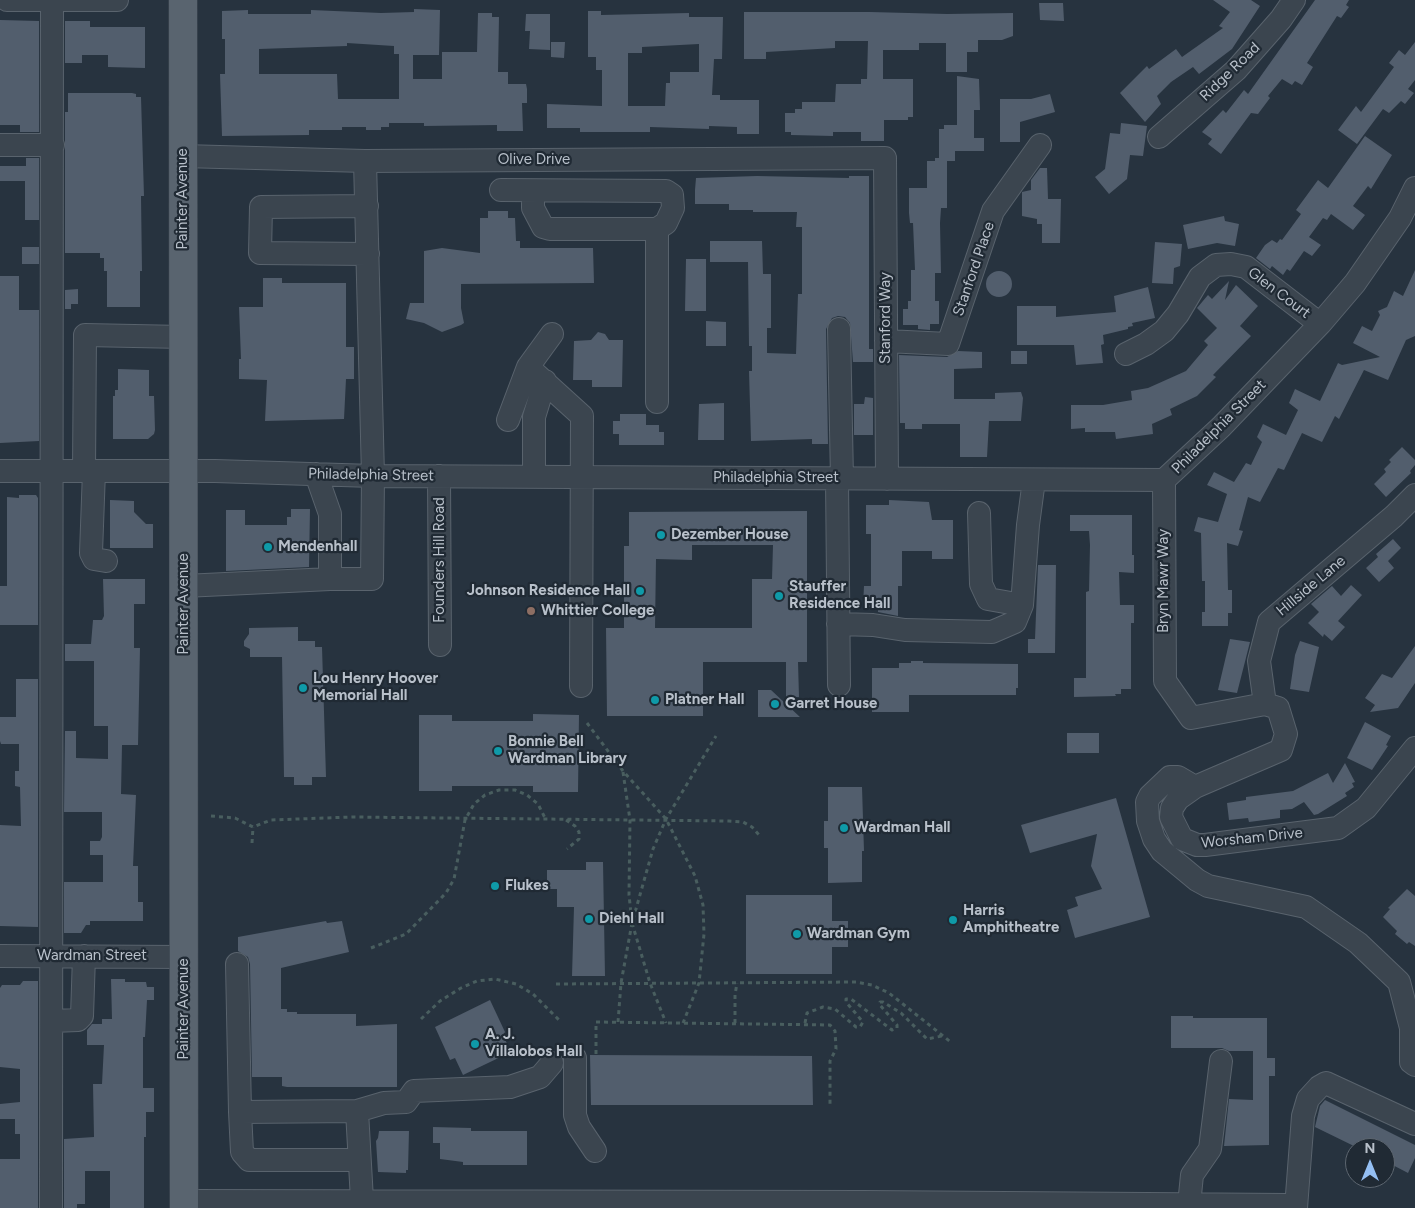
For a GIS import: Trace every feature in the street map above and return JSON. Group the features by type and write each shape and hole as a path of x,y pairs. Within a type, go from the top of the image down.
{"main road":[{"name":"Painter Avenue","path":"183,0 184,1205"}],"street":[{"path":"7,0 117,0"},
{"path":"51,1208 54,471 52,0"},
{"name":"Ridge Road","path":"1158,137 1236,70 1281,19 1294,0"},
{"path":"0,145 53,145"},
{"name":"Stanford Place","path":"886,342 948,344 994,211 1040,145"},
{"name":"Olive Drive","path":"183,156 366,161 884,158"},
{"name":"Stanford Way","path":"884,158 887,479"},
{"path":"666,192 679,159"},
{"path":"184,586 330,579 372,579 366,161"},
{"name":"Philadelphia Street","path":"0,471 184,471 372,476 1164,480 1222,427 1320,324 1355,283 1400,218 1415,188"},
{"path":"501,190 666,192 672,195 674,208 666,223 658,229 543,227 533,208 533,191"},
{"path":"367,206 261,207 260,253 368,254"},
{"path":"657,402 658,229"},
{"name":"Glen Court","path":"1126,354 1146,344 1164,331 1178,314 1200,277 1216,265 1231,264 1246,267 1320,324"},
{"path":"838,328 839,684"},
{"path":"508,420 536,374 552,334"},
{"path":"106,561 94,559 91,553 85,335 183,337"},
{"path":"534,477 536,374"},
{"path":"536,374 582,416 581,686"},
{"path":"316,474 330,514 330,579"},
{"name":"Founders Hill Road","path":"439,476 440,644"},
{"path":"838,624 873,625 905,630 992,632 1015,622 1022,605 1028,525 1034,480"},
{"name":"Bryn Mawr Way","path":"1164,480 1165,681 1191,718 1265,704"},
{"name":"Hillside Lane","path":"1265,704 1259,661 1269,622 1394,516 1415,494"},
{"path":"979,513 980,584 988,599 1022,605"},
{"name":"Worsham Drive","path":"1265,704 1278,708 1286,734 1281,750 1195,787 1178,799 1172,808 1171,817 1177,833 1189,843 1205,844 1338,828 1366,808 1415,748"},
{"path":"1195,787 1178,777 1170,777 1150,796 1147,802 1148,821 1154,839 1162,851 1197,880 1208,886 1306,907 1358,943 1399,982 1411,1028 1411,1062 1415,1065"},
{"name":"Wardman Street","path":"0,956 184,957"},
{"path":"52,1021 78,1020 82,1016 84,956"},
{"path":"237,964 242,1152 249,1160 359,1160"},
{"path":"586,1056 575,1115 579,1127 595,1150"},
{"path":"1189,1205 1192,1175 1210,1149 1221,1060"},
{"path":"240,1112 357,1111 384,1103 406,1102 414,1091 510,1087 540,1077 552,1063"},
{"path":"184,1205 283,1205 362,1200 565,1204 1189,1205 1291,1207 1302,1116 1308,1099 1319,1087 1326,1083 1415,1124"},
{"path":"357,1111 362,1200"}],"path":[{"path":"587,724 623,771 666,819 694,876 703,905 704,934 699,983 683,1023"},
{"path":"618,1022 621,983 632,923 653,849 666,819 716,736"},
{"path":"623,771 630,820 628,895 632,923 650,983 666,1023"},
{"path":"371,948 406,934 446,894 454,879 460,850 461,832 465,820 474,804 485,794 499,790 514,790 527,795 538,804 546,820"},
{"path":"211,816 235,818 253,827 271,820 352,817 465,820 666,819 742,822 752,827 759,835"},
{"path":"566,820 575,826 579,832 579,839 567,849"},
{"path":"252,843 253,827"},
{"path":"420,1019 440,1000 461,988 477,981 495,980 516,984 533,994 560,1021"},
{"path":"556,984 856,982 872,985 889,993 952,1043"},
{"path":"735,1023 735,995 738,983"},
{"path":"805,1023 807,1013 823,1007 835,1009 856,1027 860,1027 863,1022 846,1002 846,999 851,999 892,1030 897,1028 898,1025 880,1005 880,1002 883,1002 901,1013 927,1040 942,1036"},
{"path":"586,1056 596,1022 805,1023 830,1025 835,1031 836,1049 830,1061 830,1104"}],"building":[{"path":"1213,0 1251,0 1260,6 1232,49 1199,74 1193,67 1171,82 1157,96 1161,104 1145,122 1120,93 1147,66 1149,69 1176,49 1182,57 1223,28 1219,26 1230,12"},
{"path":"1315,0 1349,0 1346,5 1349,7 1341,18 1337,16 1307,63 1313,67 1302,85 1295,81 1292,85 1282,79 1268,96 1270,98 1258,114 1251,113 1221,154 1208,144 1212,139 1202,132 1223,110 1226,113 1244,90 1248,94"},
{"path":"1039,3 1063,3 1064,21 1040,20"},
{"path":"414,9 440,10 439,55 413,55 413,79 442,79 442,52 477,52 478,13 492,13 492,17 499,17 498,72 508,72 508,84 526,84 527,103 522,103 523,131 497,131 497,125 424,126 424,123 389,123 389,127 381,127 381,130 366,130 366,127 342,127 342,130 309,130 309,135 222,136 220,74 225,74 225,39 222,39 222,11 248,10 248,14 311,14 311,10 381,13 414,12","holes":["347,43 394,46 394,54 399,54 399,99 338,99 337,74 259,74 259,49 347,46"]},
{"path":"588,11 601,11 601,15 689,13 689,17 723,17 722,59 714,59 712,95 720,95 720,100 759,100 759,134 737,134 737,127 709,126 709,129 650,127 650,132 580,132 580,128 547,128 547,104 602,106 602,70 596,70 596,57 588,57","holes":["699,44 699,72 670,72 670,83 666,83 665,106 628,106 628,53 642,53 642,47"]},
{"path":"744,12 1013,13 1013,36 1002,40 978,40 978,52 967,52 967,72 946,72 946,43 919,43 919,50 883,50 883,79 913,79 913,117 908,117 908,120 884,120 884,141 861,141 861,132 833,132 833,136 791,135 791,132 785,132 785,113 795,113 795,109 802,109 802,102 835,102 836,84 861,84 861,79 867,79 868,41 835,41 835,48 766,52 766,59 744,59"},
{"path":"526,14 550,14 550,50 529,49 530,31 525,31"},
{"path":"0,20 39,21 39,132 20,132 20,125 0,125"},
{"path":"65,21 90,21 90,27 145,27 145,68 108,67 108,55 82,55 82,63 65,63"},
{"path":"551,42 565,42 564,58 551,57"},
{"path":"1415,42 1415,80 1408,89 1414,93 1405,104 1401,101 1389,113 1383,109 1357,144 1338,130 1356,106 1361,112 1394,67 1389,63 1399,50 1405,55"},
{"path":"957,76 979,79 980,110 974,110 974,138 984,138 984,151 955,151 955,161 947,161 947,208 941,208 940,223 941,273 935,273 935,301 939,301 939,324 930,324 930,330 918,329 918,325 903,325 903,309 908,309 908,301 911,301 911,270 915,270 913,223 910,223 909,213 909,188 927,188 927,161 935,161 935,158 939,158 939,129 944,129 944,125 957,125"},
{"path":"68,93 132,93 136,94 136,97 141,97 144,196 141,196 142,271 140,271 140,307 107,307 107,271 104,271 104,258 100,258 100,253 65,253 65,112 68,112"},
{"path":"1050,94 1055,112 1020,122 1020,142 1000,142 1000,99 1031,99"},
{"path":"1121,123 1147,126 1143,156 1130,155 1127,179 1109,194 1095,177 1105,169 1110,133 1120,134"},
{"path":"1365,136 1392,155 1371,189 1368,186 1353,206 1365,215 1353,230 1331,214 1327,220 1323,218 1309,237 1321,245 1312,256 1304,251 1290,271 1287,269 1283,275 1272,266 1270,269 1256,258 1265,245 1272,240 1277,243 1280,239 1282,240 1301,214 1296,210 1318,180 1328,188"},
{"path":"26,158 39,158 39,220 25,220 25,181 0,181 0,166 26,166"},
{"path":"1040,168 1047,168 1048,199 1061,199 1060,243 1042,243 1042,224 1037,224 1037,219 1022,216 1022,192 1031,190 1031,180"},
{"path":"757,176 849,178 849,176 869,176 869,349 873,349 873,362 853,362 850,323 845,317 838,316 832,318 826,329 828,444 812,444 812,439 751,441 749,371 752,371 752,346 749,346 748,262 710,262 710,241 762,241 763,274 771,274 771,328 767,328 767,353 796,354 798,294 802,294 802,227 796,227 797,212 753,212 753,210 729,210 729,204 695,204 695,190 696,178"},
{"path":"488,211 508,211 508,218 515,218 516,241 520,241 520,248 593,248 594,283 461,284 461,308 464,323 461,325 442,332 424,323 406,319 410,303 424,303 424,251 442,248 480,253 480,218 488,218"},
{"path":"1224,216 1225,221 1239,224 1235,246 1217,243 1188,249 1183,225"},
{"path":"1155,242 1182,244 1180,266 1174,268 1173,284 1152,283"},
{"path":"22,247 39,247 39,264 22,264"},
{"path":"686,259 706,259 706,311 685,311"},
{"path":"1415,270 1415,336 1406,340 1388,380 1364,370 1339,419 1335,416 1322,442 1302,433 1284,470 1278,468 1260,502 1248,497 1239,530 1243,531 1238,546 1227,543 1228,590 1232,590 1232,613 1228,613 1228,626 1202,626 1202,612 1205,612 1205,581 1202,581 1201,533 1194,531 1198,517 1218,522 1227,494 1207,485 1214,472 1234,482 1246,463 1251,465 1262,442 1257,437 1263,424 1286,435 1298,410 1289,403 1295,389 1320,401 1338,363 1342,365 1380,357 1353,343 1362,326 1372,331 1380,315 1378,311 1387,307 1394,291 1403,296"},
{"path":"999,271 1008,275 1012,284 1008,293 999,297 990,293 986,284 990,275"},
{"path":"0,276 19,276 19,310 39,310 39,441 0,443"},
{"path":"263,278 282,278 282,283 346,283 346,347 354,347 354,379 346,379 344,419 265,421 267,380 239,379 239,359 241,359 239,307 263,307"},
{"path":"1229,281 1225,300 1236,285 1258,306 1240,326 1251,336 1213,375 1216,377 1197,396 1170,409 1172,415 1152,424 1153,434 1116,439 1115,432 1085,432 1085,428 1071,429 1071,405 1103,405 1132,400 1131,391 1148,388 1186,371 1208,345 1204,341 1217,328 1197,308 1208,295 1212,299"},
{"path":"1148,287 1155,318 1132,323 1133,326 1128,327 1128,329 1103,335 1104,344 1101,345 1103,363 1076,365 1074,345 1017,345 1017,306 1056,306 1056,317 1116,312 1114,296"},
{"path":"78,289 78,304 71,304 71,309 65,309 65,290"},
{"path":"706,321 726,322 726,346 706,346"},
{"path":"598,332 605,334 609,340 623,340 622,387 592,387 592,380 573,380 574,341 591,340"},
{"path":"958,351 982,352 982,368 954,369 954,399 995,399 995,393 1021,392 1023,398 1021,421 989,421 987,457 960,457 960,424 922,424 922,429 905,429 905,423 900,423 899,355 947,357"},
{"path":"1011,351 1027,351 1027,364 1011,364"},
{"path":"118,369 149,370 149,396 154,396 155,430 154,434 148,439 113,439 113,396 115,396 115,390 118,390"},
{"path":"865,397 873,398 873,435 854,435 854,404 864,404"},
{"path":"724,403 724,440 698,440 699,404"},
{"path":"620,414 646,414 646,425 659,425 659,432 664,432 664,445 619,445 619,434 613,434 613,421 620,421"},
{"path":"1402,447 1415,460 1415,465 1410,471 1411,473 1386,497 1374,484 1386,472 1384,469 1391,462 1389,460"},
{"path":"19,495 36,495 38,498 38,625 0,625 0,586 7,586 7,497 19,498"},
{"path":"110,500 134,501 134,512 146,524 153,524 153,548 110,548"},
{"path":"889,500 929,502 932,520 953,520 953,559 932,559 932,551 902,551 902,586 898,586 898,616 878,612 878,607 863,607 864,586 871,586 871,534 866,534 866,505 889,505"},
{"name":"Mendenhall","path":"291,509 310,509 309,567 226,571 226,510 245,510 245,525 287,525 287,517 291,517"},
{"path":"807,511 807,662 798,662 799,697 786,697 786,662 703,662 703,716 607,716 606,628 624,628 624,546 629,546 629,512","holes":["692,545 773,545 772,579 752,579 752,628 655,628 656,559 692,560"]},
{"path":"1070,515 1132,515 1134,573 1119,572 1120,605 1134,605 1134,623 1131,623 1131,689 1121,689 1121,694 1115,694 1116,696 1074,697 1074,678 1086,678 1086,592 1089,591 1090,545 1089,531 1070,531"},
{"path":"1393,539 1401,548 1388,561 1394,568 1379,582 1366,568 1378,557 1376,554"},
{"path":"1038,565 1056,565 1055,653 1028,653 1028,639 1035,639"},
{"path":"103,579 145,579 145,604 134,604 134,648 140,648 138,745 122,745 121,794 136,795 133,866 138,866 138,902 143,902 143,921 90,921 90,925 86,925 81,933 64,933 64,882 103,882 103,855 90,855 90,841 100,841 102,837 102,812 64,812 65,731 76,731 76,758 108,759 108,726 94,726 94,661 65,661 65,644 91,644 93,620 102,620 104,616"},
{"path":"1351,585 1362,595 1338,621 1345,627 1332,641 1324,634 1323,637 1308,623 1319,612 1311,604 1332,586 1341,596"},
{"name":"Lou Henry Hoover Memorial Hall","path":"298,627 298,641 315,641 315,647 322,647 326,777 312,777 312,785 294,785 294,777 284,777 282,657 250,657 250,649 244,646 244,641 249,634 249,628"},
{"path":"1230,639 1250,642 1237,693 1218,690"},
{"path":"1300,641 1319,647 1309,692 1290,689 1295,655"},
{"path":"1415,646 1415,683 1398,708 1370,712 1375,705 1365,698 1382,674 1392,678"},
{"path":"911,661 923,661 923,663 1018,664 1018,688 1016,688 1016,695 909,695 909,712 872,712 872,668 899,668 899,663 911,663"},
{"path":"16,679 38,679 38,927 0,926 0,825 21,826 20,787 15,786 15,771 19,771 19,744 1,744 0,741 0,717 16,717"},
{"path":"758,690 771,690 800,717 758,717"},
{"name":"Bonnie Bell Wardman Library","path":"533,714 579,715 578,792 533,792 533,786 452,786 452,791 419,791 419,715 452,715 452,721 533,721"},
{"path":"1365,722 1391,736 1386,745 1388,746 1372,770 1347,758"},
{"path":"1067,733 1099,733 1099,753 1067,753"},
{"path":"1345,763 1355,782 1352,783 1354,787 1345,793 1347,796 1318,814 1314,815 1304,802 1292,809 1280,810 1280,818 1249,822 1248,818 1229,820 1227,803 1246,800 1246,797 1293,791 1328,773 1333,783"},
{"name":"Wardman Hall","path":"828,787 862,787 864,851 862,851 862,882 828,883 828,848 824,848 824,821 828,821"},
{"path":"1116,798 1150,917 1075,938 1067,910 1078,906 1075,897 1102,889 1091,866 1097,834 1030,853 1021,825"},
{"name":"Diehl Hall","path":"586,862 603,862 605,976 572,976 574,907 557,907 557,889 547,889 547,870 586,870"},
{"path":"1407,889 1415,896 1415,946 1409,942 1407,944 1395,934 1397,931 1383,917 1390,909 1388,908"},
{"name":"Wardman Gym","path":"746,895 832,895 832,921 848,921 848,947 832,947 832,974 746,974"},
{"path":"326,921 327,923 342,921 349,952 281,968 281,1009 287,1009 287,1012 297,1012 297,1014 356,1014 356,1026 397,1024 397,1087 287,1087 282,1086 282,1077 252,1077 250,964 248,957 238,951 238,937"},
{"path":"111,979 125,979 125,982 146,982 147,987 154,987 154,1000 147,1000 145,1037 143,1037 143,1088 154,1088 154,1112 146,1112 144,1208 110,1208 110,1171 85,1171 85,1204 77,1204 77,1208 64,1208 64,1139 94,1137 93,1084 102,1084 104,1045 87,1045 87,1030 92,1024 102,1024 102,1019 112,1019"},
{"path":"23,981 38,981 38,1208 0,1208 0,1159 20,1159 20,1134 15,1134 15,1119 0,1119 0,1104 20,1102 20,1069 0,1067 0,988 2,985 20,985"},
{"name":"A. J. Villalobos Hall","path":"490,1000 505,1032 503,1035 511,1052 463,1075 455,1058 450,1060 435,1027"},
{"path":"1171,1016 1193,1016 1193,1018 1267,1018 1267,1058 1275,1058 1275,1076 1269,1076 1269,1145 1224,1146 1229,1099 1253,1100 1253,1051 1229,1051 1222,1048 1171,1048"},
{"path":"590,1055 812,1056 813,1105 591,1105"},
{"path":"1325,1100 1415,1145 1415,1158 1408,1173 1395,1166 1395,1138 1345,1138 1345,1142 1315,1127 1320,1106"},
{"path":"433,1127 471,1128 471,1131 527,1131 527,1165 463,1165 463,1162 440,1159 440,1143 433,1143"},
{"path":"379,1131 409,1131 408,1170 406,1170 406,1173 378,1172 376,1141"}],"place":[{"name":"Dezember House","path":"661,535"},
{"name":"Mendenhall","path":"268,547"},
{"name":"Johnson Residence Hall","path":"640,591"},
{"name":"Stauffer Residence Hall","path":"779,596"},
{"name":"Whittier College","path":"531,611"},
{"name":"Lou Henry Hoover Memorial Hall","path":"303,688"},
{"name":"Platner Hall","path":"655,700"},
{"name":"Garret House","path":"775,704"},
{"name":"Bonnie Bell Wardman Library","path":"498,751"},
{"name":"Wardman Hall","path":"844,828"},
{"name":"Flukes","path":"495,886"},
{"name":"Diehl Hall","path":"589,919"},
{"name":"Harris Amphitheatre","path":"953,920"},
{"name":"Wardman Gym","path":"797,934"},
{"name":"A. J. Villalobos Hall","path":"475,1044"}]}
